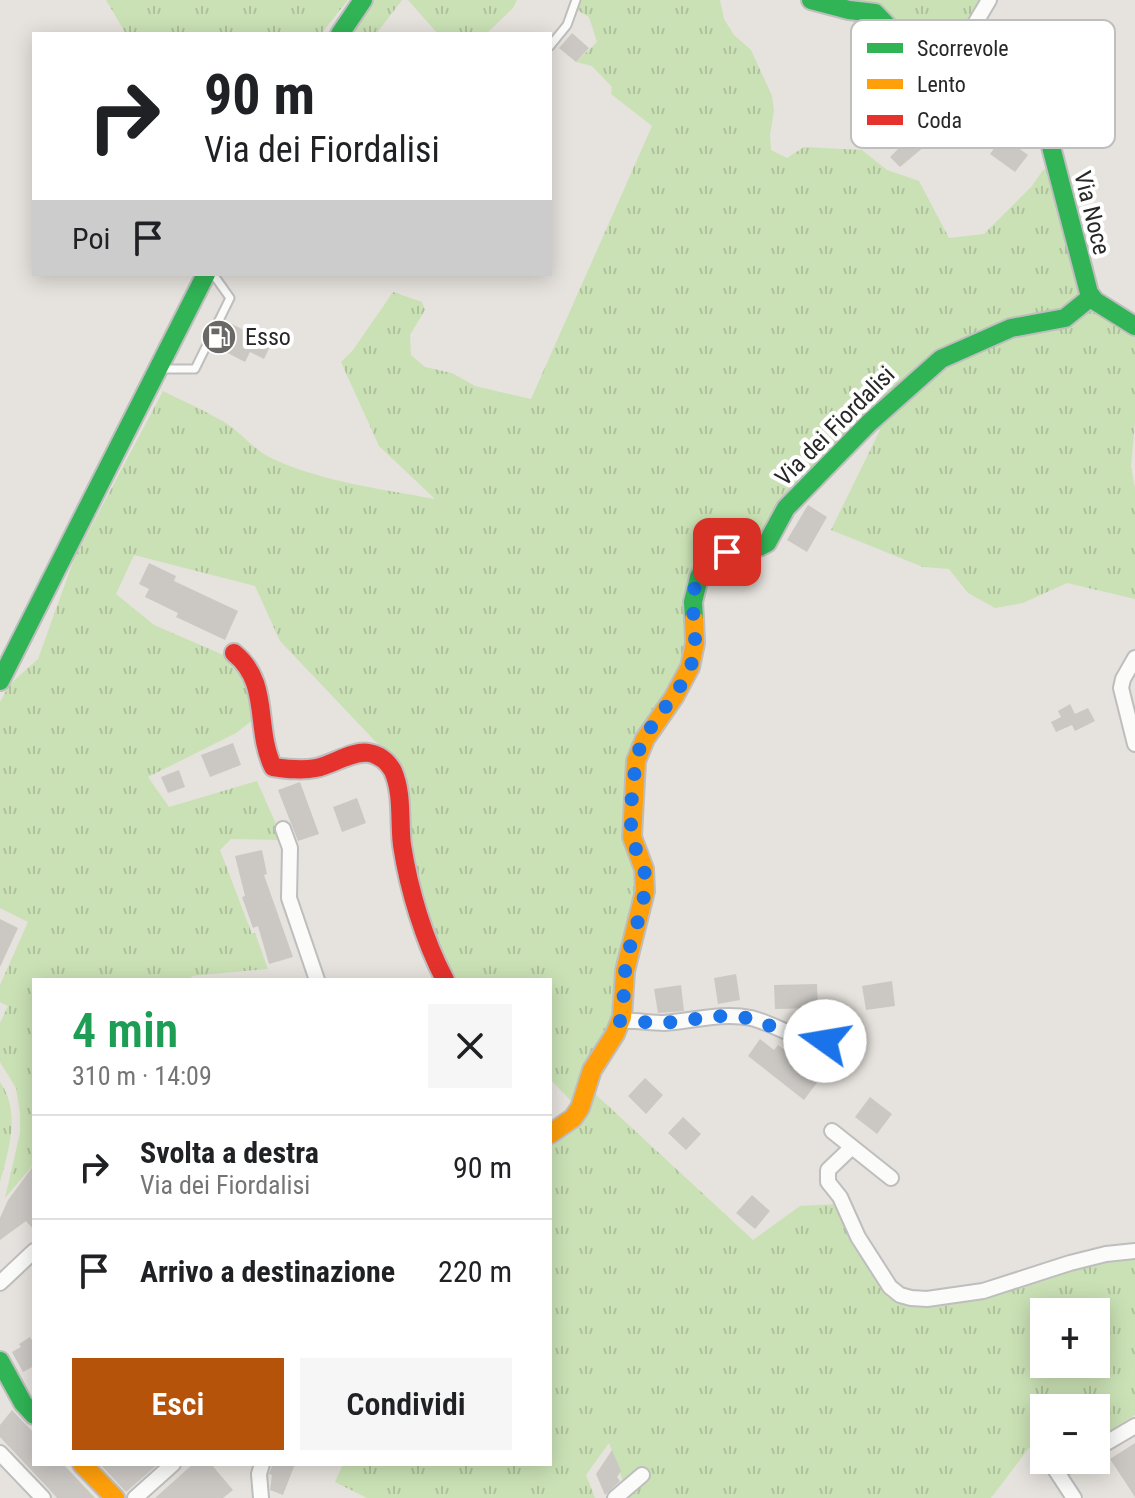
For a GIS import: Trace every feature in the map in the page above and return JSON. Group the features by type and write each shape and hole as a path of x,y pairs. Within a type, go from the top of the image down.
{"street":[{"path":"341,32 363,0"},
{"path":"811,0 875,13 882,20"},
{"path":"977,20 989,0"},
{"name":"Via Noce","path":"1051,148 1082,273 1091,297"},
{"path":"0,681 205,276"},
{"path":"1091,297 1135,326"},
{"name":"Via dei Fiordalisi","path":"552,1133 573,1118 580,1108 592,1070 620,1021 625,1002 625,971 645,891 644,869 632,837 636,761 645,739 690,667 695,643 693,602 704,569 736,548 759,547 767,543 786,508 869,423 941,359 1011,328 1065,318 1091,297"},
{"path":"234,653 256,673 261,727 273,767 293,770 316,768 366,752 381,757 388,764 393,772 400,804 402,845 423,931 427,946 444,978"},
{"path":"1135,658 1121,688 1135,744"},
{"path":"283,829 290,848 289,898 316,978"},
{"path":"620,1021 664,1023 718,1016 750,1018 815,1041 834,1038 844,1031"},
{"path":"832,1131 891,1178"},
{"path":"852,1147 828,1170 828,1182 840,1197 858,1237 890,1287 900,1295 927,1299 983,1291 1070,1263 1135,1251"},
{"path":"0,1283 32,1253"},
{"path":"0,1361 4,1381 32,1413"},
{"path":"1110,1442 1134,1429"},
{"path":"0,1453 43,1498"},
{"path":"84,1466 115,1498"},
{"path":"135,1498 171,1466"},
{"path":"261,1466 261,1498"},
{"path":"1058,1474 1074,1498"},
{"path":"615,1498 642,1475"}],"lane":[{"path":"552,44 567,25 576,0"},
{"path":"158,369 195,369 230,298 214,276"}],"green space":[{"path":"106,0 348,0 323,32 125,32"},
{"path":"371,0 402,0 378,32 349,32"},
{"path":"408,0 517,0 488,32 436,32"},
{"path":"580,0 720,0 724,19 734,35 751,50 772,96 771,150 787,158 804,147 862,150 887,170 919,181 949,238 984,234 1048,168 1052,172 1047,176 1082,291 1064,312 949,349 763,537 698,568 688,658 641,736 639,872 619,999 576,1106 552,1081 552,978 449,978 429,942 394,761 280,641 255,586 134,555 116,594 154,625 235,660 249,677 253,720 236,733 148,777 169,807 257,781 283,840 231,839 220,850 268,969 192,978 32,978 32,1166 5,1198 20,1133 20,1113 16,1088 0,1062 0,1023 8,1006 0,1002 0,985 28,922 0,908 0,702 9,685 38,659 74,559 163,391 224,422 266,455 292,467 353,484 435,499 379,446 341,362 353,350 393,292 422,302 425,310 410,335 411,355 425,367 452,373 475,386 531,399 652,126 611,94 612,87 592,66 576,62 597,42 589,17 577,10"},
{"path":"833,0 983,0 969,20 868,20"},
{"path":"1089,308 1135,335 1135,422 1131,467 1135,488 1135,599 1067,583 1023,603 995,608 968,593 949,569 923,567 831,530 880,430 873,426 933,369"},
{"path":"0,1082 12,1118 0,1182"},
{"path":"592,1091 753,1240 800,1206 837,1204 855,1246 876,1281 887,1297 899,1303 958,1303 1040,1276 1135,1255 1135,1415 1110,1430 1110,1394 1030,1394 1030,1447 991,1498 629,1498 609,1443 586,1475 595,1498 367,1498 335,1482 342,1466 552,1466 552,1139"}],"building":[{"path":"572,33 589,48 576,62 559,48"},
{"path":"899,148 923,148 900,167 890,157"},
{"path":"994,148 1018,148 1028,155 1015,172 990,154"},
{"path":"226,321 271,344 264,359 250,352 245,362 214,346"},
{"path":"808,505 827,517 807,552 787,540"},
{"path":"149,563 176,576 174,581 238,611 225,640 176,617 178,613 145,597 149,589 139,584"},
{"path":"1070,704 1075,714 1088,708 1095,721 1075,731 1072,725 1056,732 1051,722 1061,717 1058,711"},
{"path":"233,743 241,765 210,777 201,755"},
{"path":"179,770 185,787 168,793 161,777"},
{"path":"300,782 319,834 298,841 278,790"},
{"path":"357,798 366,823 342,832 333,807"},
{"path":"262,850 267,874 264,875 293,957 269,964 258,926 253,928 242,897 245,896 235,856"},
{"path":"0,919 18,928 0,967"},
{"path":"736,974 740,1000 718,1004 714,978"},
{"path":"892,981 895,1006 866,1010 862,986"},
{"path":"817,984 818,1008 775,1009 774,985"},
{"path":"681,985 684,1011 658,1013 654,989"},
{"path":"760,1039 774,1050 778,1045 814,1069 819,1080 804,1100 748,1056"},
{"path":"645,1078 663,1095 646,1114 628,1096"},
{"path":"870,1097 892,1114 877,1134 855,1117"},
{"path":"683,1117 701,1134 686,1150 668,1133"},
{"path":"32,1168 32,1228 26,1221 0,1240 0,1218 8,1200"},
{"path":"752,1195 770,1211 755,1229 736,1213"},
{"path":"30,1337 32,1340 32,1367 23,1372 12,1352 21,1347 19,1344"},
{"path":"12,1410 32,1431 32,1466 65,1466 95,1498 57,1498 0,1437 0,1425"},
{"path":"1135,1443 1135,1497 1110,1459"},
{"path":"612,1450 621,1471 617,1477 620,1481 605,1495 596,1474"},
{"path":"102,1466 156,1466 126,1492"},
{"path":"191,1466 213,1466 233,1490 223,1498 155,1498"},
{"path":"272,1466 294,1466 283,1495 270,1490 272,1475 269,1474"}],"traffic: fast":[{"path":"341,32 363,0"},
{"path":"811,0 875,13 882,20"},
{"path":"1051,148 1089,293 1095,301 1135,326"},
{"path":"0,681 205,276"},
{"path":"694,619 693,602 704,569 736,548 759,547 767,543 786,508 869,423 941,359 1011,328 1065,318 1091,297"},
{"path":"0,1361 23,1403 32,1413"}],"traffic: slow":[{"path":"552,1133 573,1118 580,1108 592,1070 622,1017 625,971 645,891 644,869 632,837 636,761 645,739 690,667 695,643 694,619"},
{"path":"84,1466 115,1498"}],"traffic: jam":[{"path":"234,653 246,665 258,692 264,737 273,767 311,769 363,753 380,757 391,768 398,789 402,845 413,897 444,978"}],"place":[{"name":"Esso","path":"219,337"}],"route":[{"path":"727,552 704,569 699,577 693,602 695,643 690,667 645,739 636,761 632,837 644,869 645,891 625,971 625,1002 620,1021 664,1023 718,1016 750,1018 804,1039 825,1041"}]}
